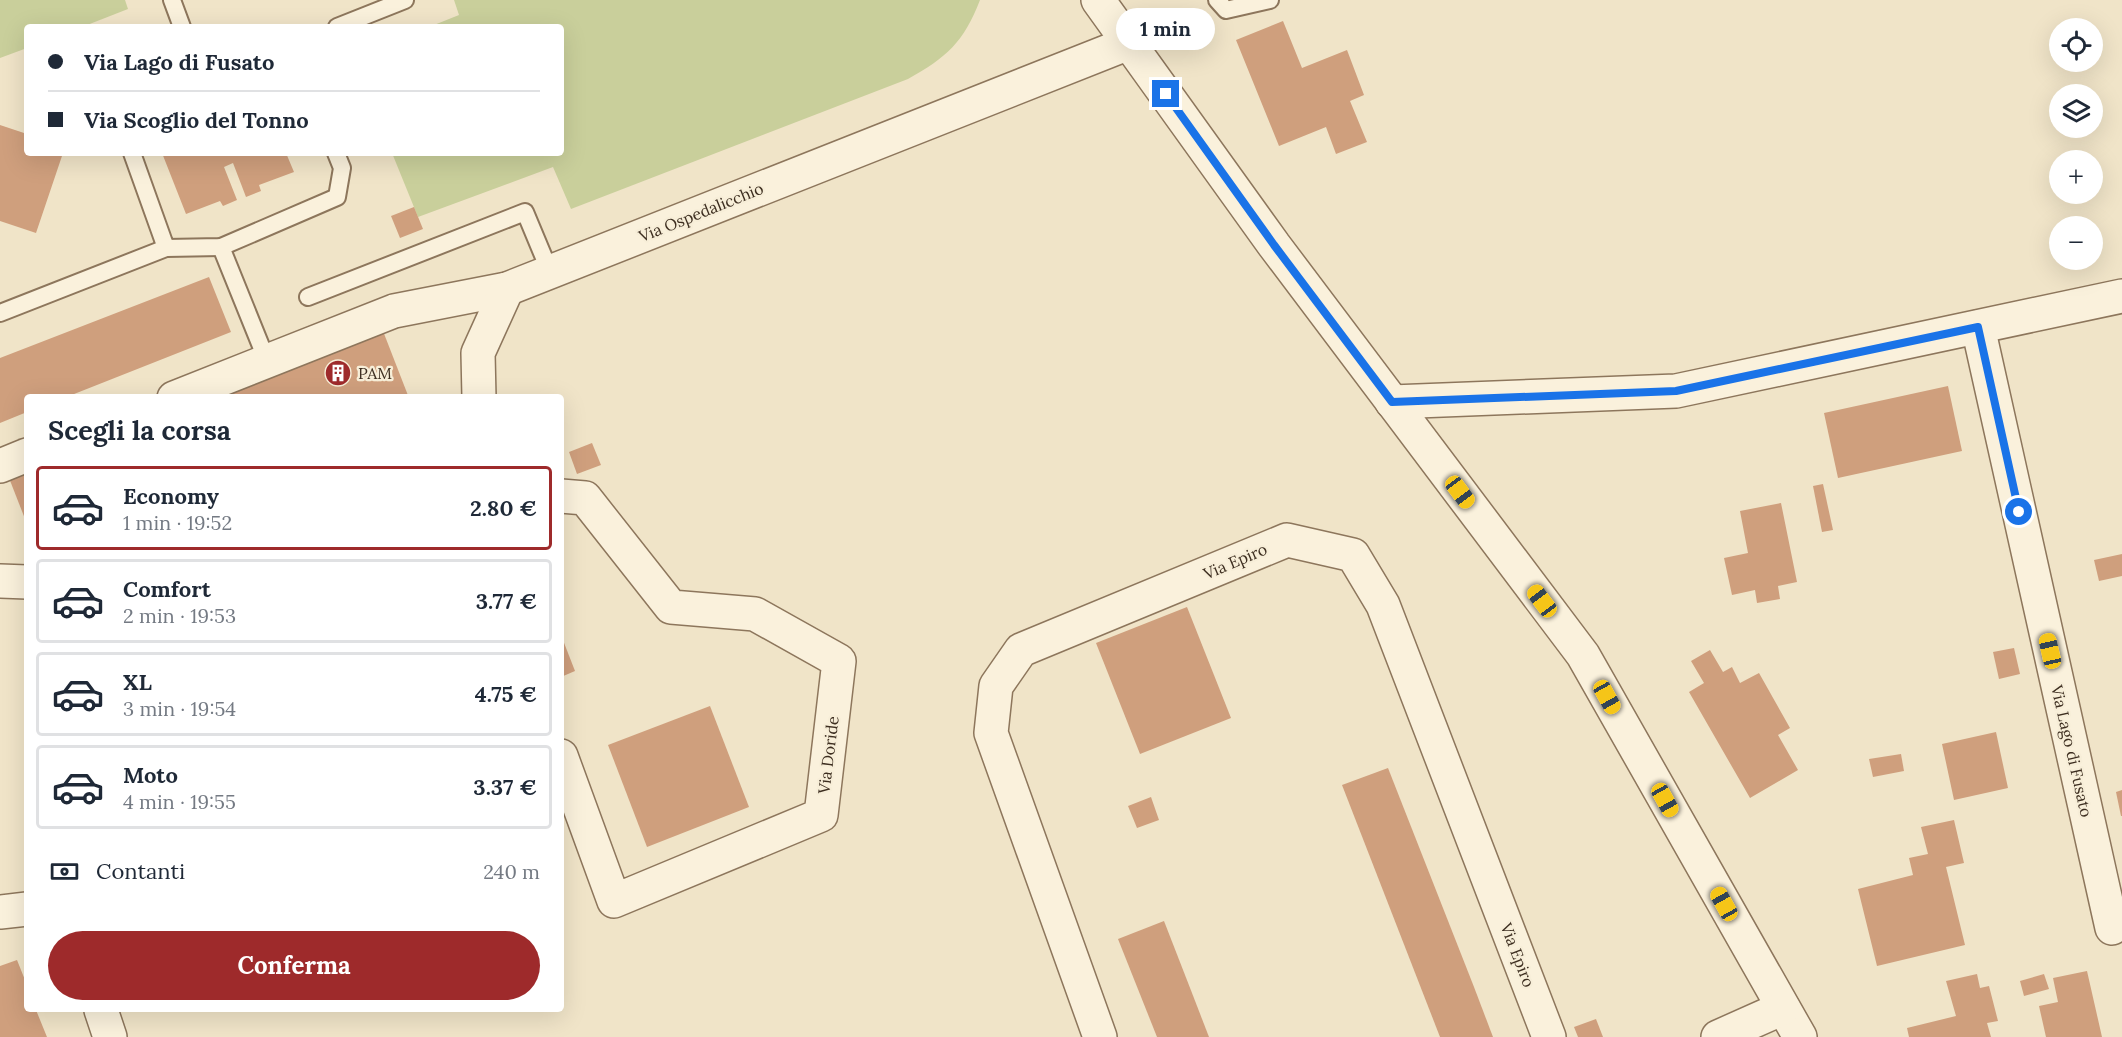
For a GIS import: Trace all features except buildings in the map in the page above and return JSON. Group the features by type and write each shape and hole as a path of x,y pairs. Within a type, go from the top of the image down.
{"street":[{"path":"1098,0 1274,245 1583,655 1800,1037"},
{"name":"Via Ospedalicchio","path":"184,394 394,311 507,289 1129,43"},
{"path":"478,394 478,353 507,289"},
{"path":"1392,402 1676,391 2122,296"},
{"name":"Via Lago di Fusato","path":"1978,327 2112,928"},
{"path":"0,466 24,456"},
{"name":"Via Doride","path":"564,496 585,498 671,607 755,614 839,661 820,815 614,901 564,764"},
{"name":"Via Epiro","path":"1100,1037 991,733 996,686 1021,650 1287,540 1353,555 1383,605 1550,1037"},
{"path":"0,581 24,582"},
{"path":"0,912 24,909"},
{"path":"1718,1037 1783,1008"},
{"path":"102,1012 110,1037"}],"lane":[{"path":"172,0 181,24"},
{"path":"345,24 405,0"},
{"path":"1217,0 1226,10 1270,0"},
{"path":"133,156 166,248"},
{"path":"0,313 166,248 221,247 337,197 342,168 337,156"},
{"path":"308,297 525,212 550,272"},
{"path":"221,247 267,361"}],"green space":[{"path":"0,0 125,0 128,9 90,24 24,24 24,49 0,58"},
{"path":"454,0 980,0 967,27 952,47 933,64 908,79 571,209 553,167 418,217 393,156 564,156 564,24 436,24 459,15"}],"place":[{"name":"PAM","path":"338,373"}],"route":[{"path":"1166,94 1274,245 1392,402 1676,391 1978,327 2019,512"}]}
